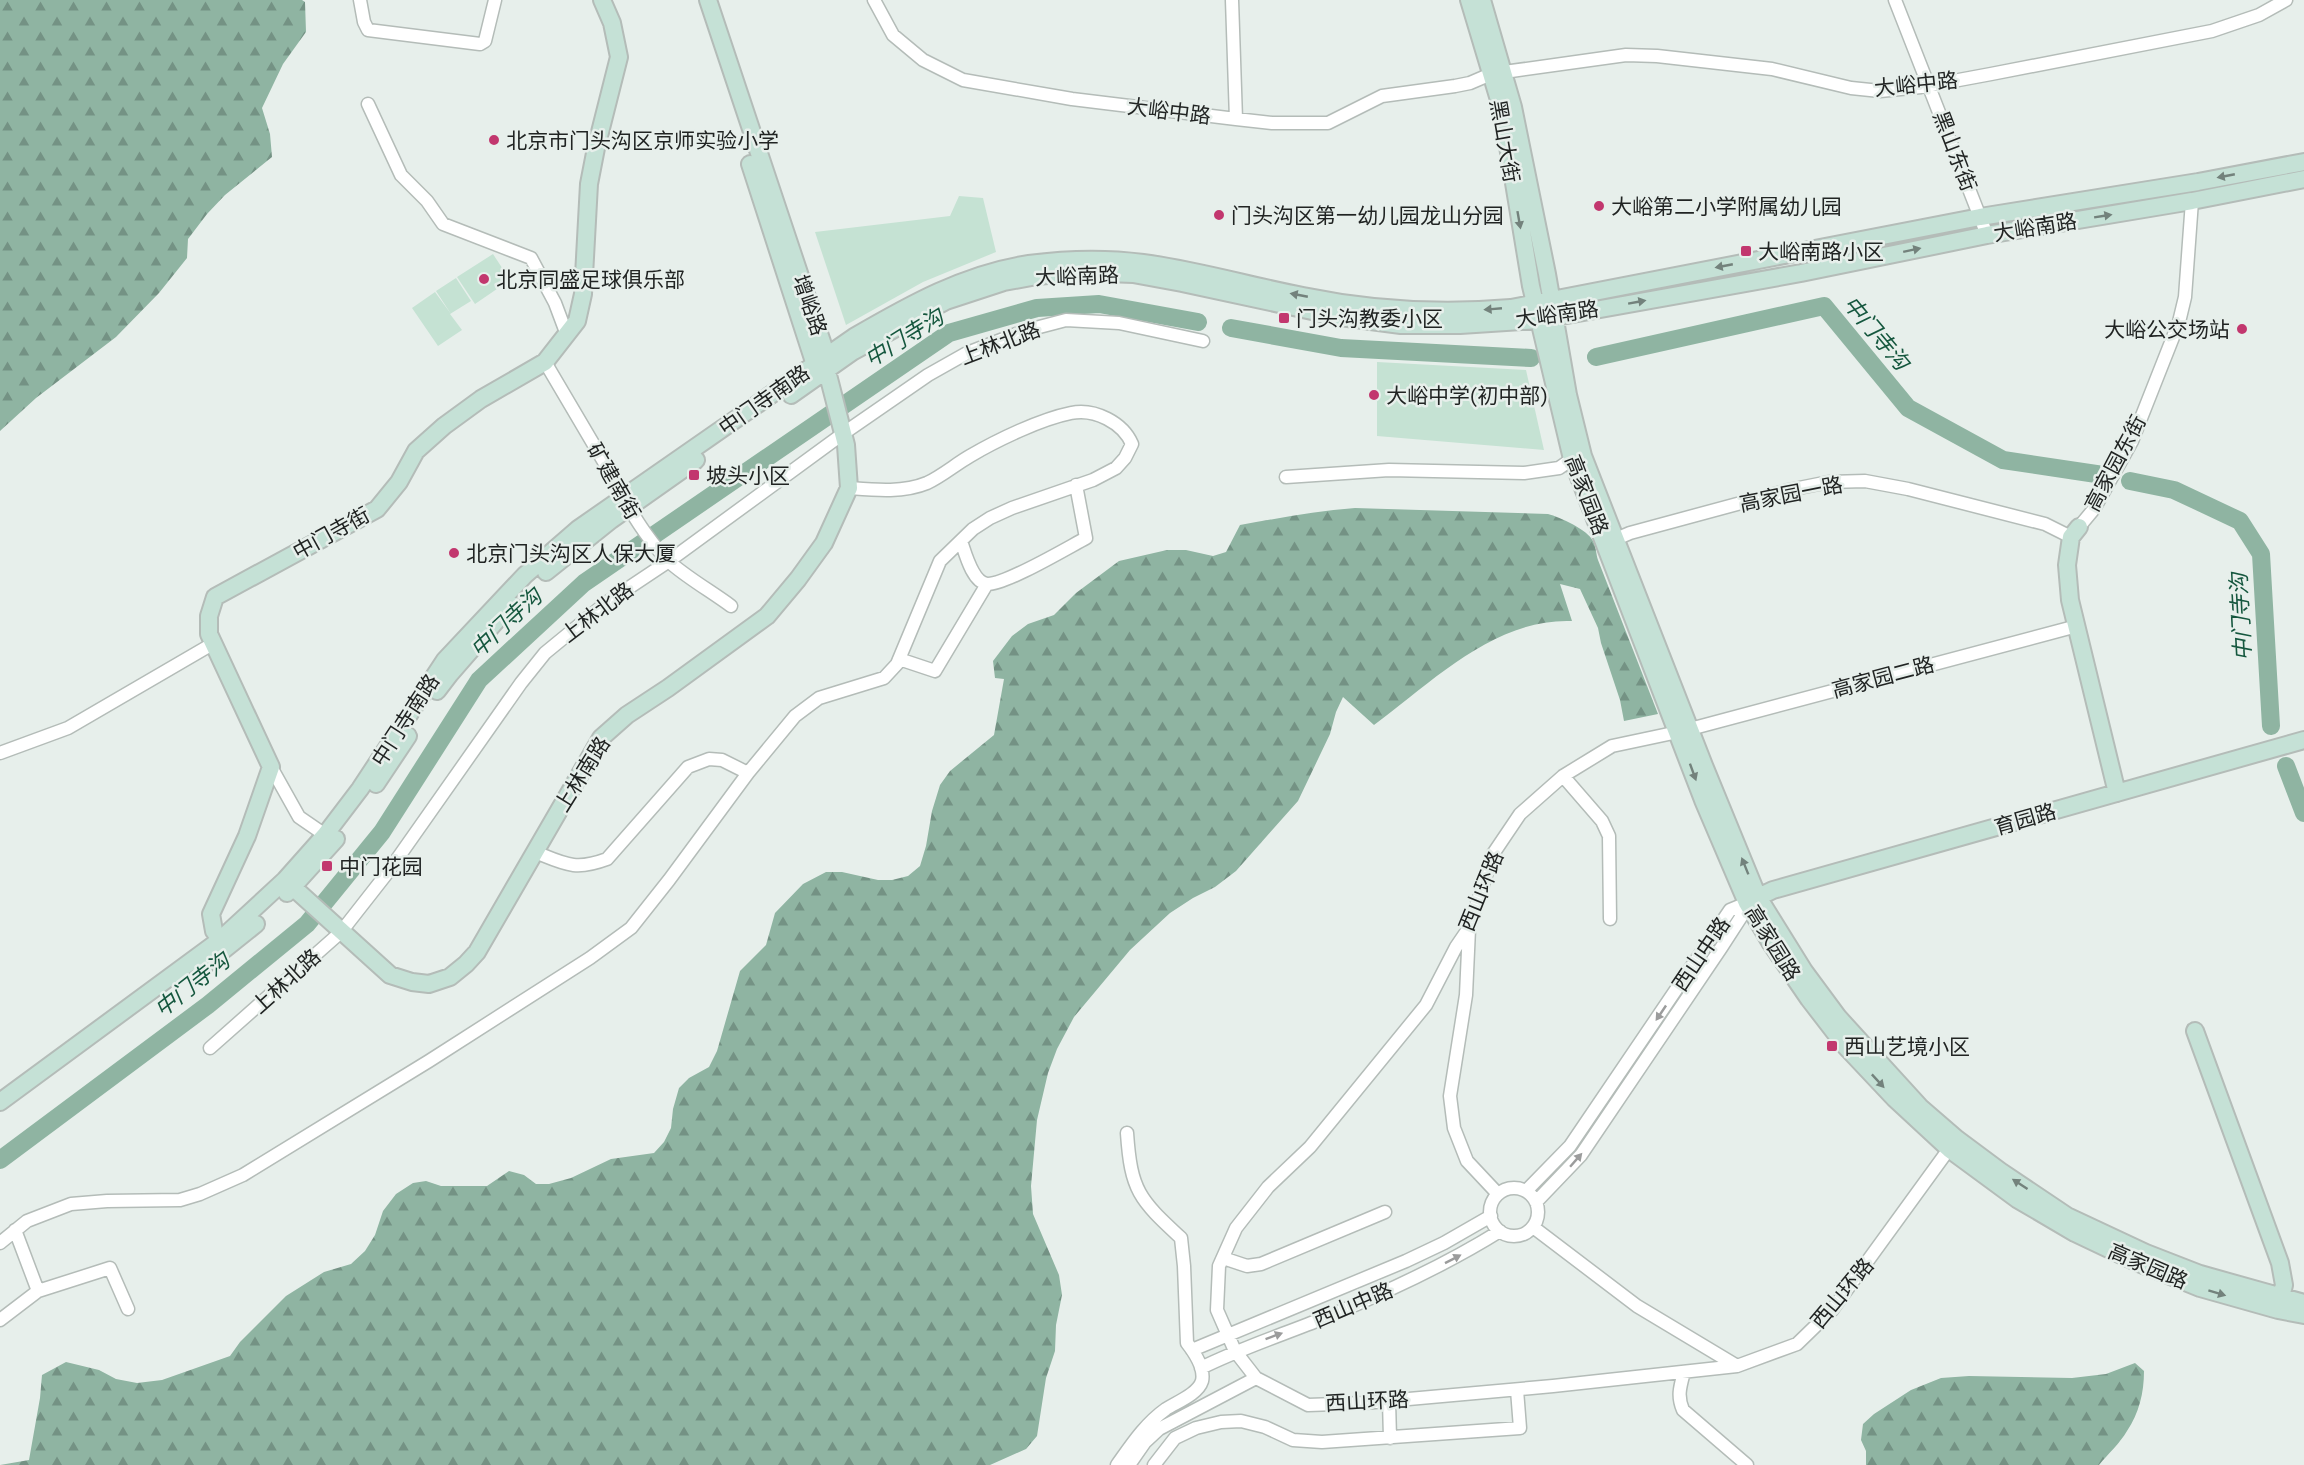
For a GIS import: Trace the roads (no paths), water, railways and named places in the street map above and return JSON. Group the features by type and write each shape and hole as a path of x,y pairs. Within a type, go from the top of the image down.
{"main road":[{"name":"中门寺街","path":"271,767 209,634 209,616 215,597 377,508 399,482 416,451 444,426 481,399 544,362 577,321 583,294 589,184 619,57 612,23 602,0"},
{"name":"增峪路","path":"698,0 823,364"},
{"name":"增峪路","path":"708,0 823,364"},
{"name":"黑山大街","path":"1469,0 1498,73"},
{"name":"黑山大街","path":"1482,0 1498,73 1528,176 1546,319"},
{"name":"大峪南路","path":"823,364 854,337 898,311 954,284 1029,264 1084,260 1143,263 1305,297 1417,311 1466,312 1543,302 1980,217 2198,182 2304,162"},
{"name":"大峪南路","path":"823,364 946,301 1004,282 1080,272 1133,274 1340,317 1401,325 1461,325 1546,319 1801,273 1987,235 2192,201 2304,179"},
{"name":"高家园路","path":"1546,319 1572,459 1684,731"},
{"name":"高家园路","path":"1546,319 1583,456 1616,539 1684,731 1703,800 1753,900 1770,942 1809,999 1846,1047 1895,1099 1949,1149 2017,1199 2075,1233 2136,1263 2200,1288 2280,1304 2304,1303"},
{"name":"上林南路","path":"294,888 390,975 412,982 429,984 450,977 477,952 601,738 627,715 767,616 824,543 849,488 849,464 833,391 823,364"},
{"name":"中门寺南路","path":"0,1116 294,888 329,838 391,763 450,674 530,585 626,503 823,364"},
{"path":"2075,532 2067,565 2070,600 2117,794"},
{"name":"育园路","path":"1753,900 1785,887 2304,740"},
{"path":"223,944 214,931 211,914 247,836 271,767"},
{"name":"高家园路","path":"1753,900 1838,1017 1920,1107 1957,1139 2067,1216 2168,1262 2304,1315"},
{"name":"中门寺南路","path":"0,1102 223,944"},
{"path":"2194,1030 2280,1263 2284,1285 2280,1304"}],"street":[{"path":"360,0 364,22 368,30 480,44 485,41 495,0"},
{"name":"大峪中路","path":"874,0 893,35 923,60 963,80 1072,99 1272,123 1328,123 1382,96 1455,86 1498,73 1626,55 1657,56 1772,69 1851,88 1880,91 1929,85 2212,31 2259,15 2286,0"},
{"path":"1232,0 1236,119"},
{"name":"黑山东街","path":"1895,0 1987,235"},
{"path":"368,104 401,175 427,201 442,224 531,258 555,303 567,335"},
{"name":"高家园东街","path":"2075,532 2094,509 2132,441 2178,322 2185,297 2192,201"},
{"name":"上林北路","path":"210,1048 341,932 388,872 521,683 545,653 606,603 668,560 842,427 968,353 1024,332 1066,320 1119,323 1203,341"},
{"name":"矿建南街","path":"544,362 641,526 668,560 731,606"},
{"path":"0,1243 27,1221 71,1204 180,1200 201,1194 243,1175 429,1061 590,958 630,928 669,880 748,773 795,716 819,698 884,678 899,659 940,561 973,529 1012,508 1116,468 1125,458 1132,444 1128,434 1118,424 1090,413 1073,412 1006,436 926,483 902,489 849,488"},
{"path":"1286,477 1389,471 1524,473 1559,468 1572,459"},
{"name":"高家园一路","path":"1616,539 1630,533 1789,490 1829,482 1865,481 1908,489 2075,532"},
{"path":"899,659 935,671 987,584 1006,579 1086,538 1076,485"},
{"path":"961,541 970,567 987,584"},
{"name":"高家园二路","path":"1684,731 2077,626"},
{"path":"0,753 68,728 214,643"},
{"name":"西山环路","path":"1684,731 1612,746 1563,776 1520,814 1493,854 1469,928 1456,947 1426,1005 1310,1147 1268,1187 1236,1228 1219,1266 1217,1310 1234,1351 1256,1378 1308,1404 1389,1401 1517,1390 1737,1366 1797,1344 1832,1310 1949,1149"},
{"path":"535,852 568,866 590,865 607,859 688,767 709,759 722,760 748,773"},
{"path":"271,767 299,817 329,838"},
{"path":"1563,776 1602,821 1609,836 1610,919"},
{"name":"西山中路","path":"1526,1191 1570,1146 1730,910 1753,900"},
{"name":"西山中路","path":"1536,1202 1581,1155 1753,900"},
{"path":"1469,928 1466,995 1450,1096 1454,1128 1467,1161 1498,1194"},
{"path":"1117,1465 1144,1428 1165,1410 1197,1390 1202,1382 1201,1368 1186,1343 1181,1238 1154,1214 1135,1185 1129,1164 1126,1133"},
{"path":"1510,1188 1526,1191 1536,1202 1538,1213 1533,1227 1521,1235 1514,1236 1500,1232 1495,1227 1491,1216 1491,1206 1498,1194 1510,1188"},
{"path":"1223,1258 1247,1266 1260,1264 1385,1212"},
{"name":"西山中路","path":"1192,1350 1406,1262 1491,1216"},
{"path":"1533,1227 1637,1306 1737,1366"},
{"path":"15,1230 38,1291"},
{"name":"西山中路","path":"1201,1368 1234,1351 1322,1318 1419,1276 1464,1254 1500,1232"},
{"path":"0,1320 38,1291 110,1268 128,1309"},
{"path":"1684,1372 1678,1390 1683,1410 1747,1465"},
{"path":"1129,1465 1145,1442 1159,1429 1256,1378"},
{"path":"1154,1465 1175,1438 1197,1428 1221,1422 1241,1421 1265,1427 1293,1440 1322,1442 1520,1428 1517,1390"},
{"path":"1389,1401 1390,1438"}],"waterway":[{"name":"中门寺沟","path":"0,1160 208,1005 307,924 382,832 479,680 584,583 949,333 1037,308 1099,304 1198,322"},
{"name":"中门寺沟","path":"1596,357 1824,306 1908,408 2003,460 2103,475"},
{"name":"中门寺沟","path":"1231,328 1341,348 1531,358"},
{"name":"中门寺沟","path":"2130,481 2174,490 2240,521 2261,554 2271,726"},
{"name":"中门寺沟","path":"2286,766 2304,813"}],"place":[{"name":"北京市门头沟区京师实验小学","path":"494,140"},
{"name":"大峪第二小学附属幼儿园","path":"1599,206"},
{"name":"门头沟区第一幼儿园龙山分园","path":"1219,215"},
{"name":"大峪南路小区","path":"1746,251"},
{"name":"北京同盛足球俱乐部","path":"484,279"},
{"name":"门头沟教委小区","path":"1284,318"},
{"name":"大峪公交场站","path":"2242,329"},
{"name":"大峪中学(初中部)","path":"1374,395"},
{"name":"坡头小区","path":"694,475"},
{"name":"北京门头沟区人保大厦","path":"454,553"},
{"name":"中门花园","path":"327,866"},
{"name":"西山艺境小区","path":"1832,1046"}]}
